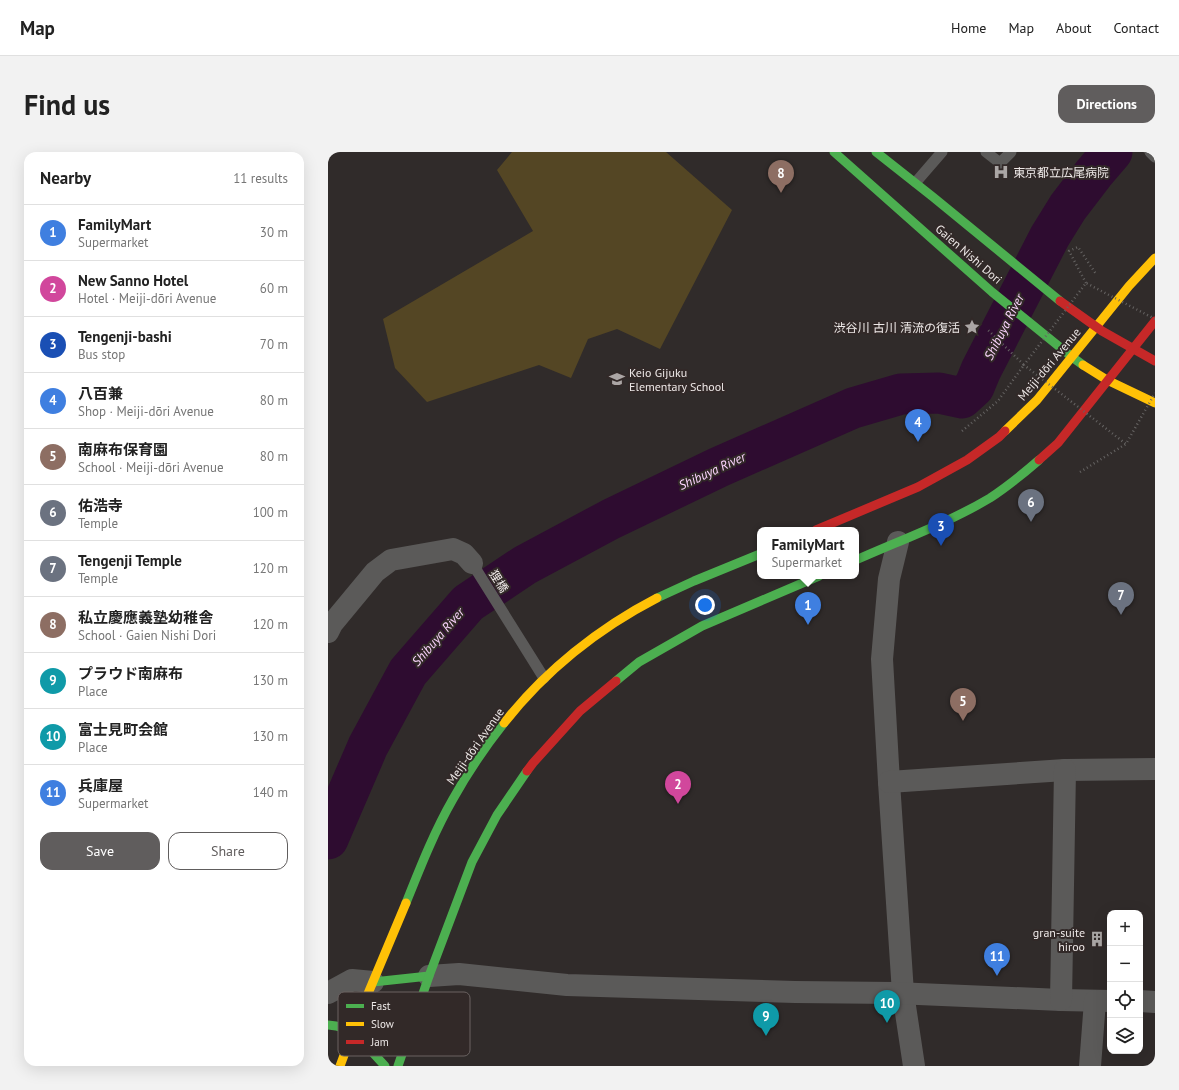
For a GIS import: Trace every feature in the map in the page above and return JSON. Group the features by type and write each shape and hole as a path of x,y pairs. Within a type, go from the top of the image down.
{"main road":[{"name":"Gaien Nishi Dori","path":"834,152 992,292 1072,357 1107,380 1155,403"},
{"name":"Gaien Nishi Dori","path":"876,152 916,182 1008,259 1095,327 1133,350 1155,361"},
{"name":"Meiji-dōri Avenue","path":"823,527 918,487 967,460 998,437 1037,400 1129,286 1155,258"},
{"path":"859,559 946,521 990,496 1027,470 1058,443 1107,380 1133,350 1155,320"},
{"name":"Meiji-dōri Avenue","path":"369,992 429,848 452,800 470,769 514,710 544,678 570,656 630,613 670,592 757,555"},
{"path":"424,992 472,862 497,815 533,763 580,710 639,662 702,626 812,579"},
{"path":"373,982 430,976"},
{"path":"328,1025 338,1027"},
{"name":"Meiji-dōri Avenue","path":"340,1066 344,1056"},
{"path":"376,1056 385,1066"},
{"path":"398,1066 402,1056"}],"street":[{"path":"898,542 889,579 882,659 903,993 914,1066"},
{"path":"329,624 375,572 391,560 453,549 464,554 472,563"},
{"path":"889,782 1065,770 1155,769"},
{"path":"1061,1000 1065,770"},
{"path":"430,976 459,974 567,985 795,992 903,993 1103,1001 1090,1066"},
{"path":"328,993 352,980 373,982"},
{"path":"1143,1001 1155,1002"}],"lane":[{"path":"916,182 942,152"},
{"path":"986,152 1000,163 1010,152"},
{"path":"1150,152 1155,157"},
{"name":"狸橋","path":"472,563 544,678"}],"path":[{"path":"1096,274 1078,247 1069,251 1086,282 1155,320"},
{"path":"962,432 998,401 1086,282"},
{"path":"987,329 1024,365 1126,444"},
{"path":"1080,472 1126,444 1155,393"}],"shaded area":[{"path":"512,152 666,152 732,210 660,349 617,329 588,339 571,378 539,365 427,402 395,368 383,319 533,231 497,170"}],"waterway":[{"name":"Shibuya River","path":"328,839 368,746 408,672 468,603 525,565 611,519 719,467 853,408 901,394 939,393 962,398 974,387 981,370 1050,236 1068,207 1112,152"}],"traffic: fast":[{"path":"834,152 992,292 1083,365"},
{"path":"876,152 1060,301"},
{"path":"859,559 974,507 1003,489 1039,460"},
{"path":"657,598 757,555"},
{"path":"616,681 639,662 702,626 812,579"},
{"path":"406,903 446,812 483,750 504,723"},
{"path":"423,992 472,862 497,815 527,771"},
{"path":"373,982 429,976"},
{"path":"328,1025 338,1027"},
{"path":"376,1056 385,1066"},
{"path":"398,1066 401,1056"}],"traffic: slow":[{"path":"1005,431 1037,400 1129,286 1155,258"},
{"path":"1083,365 1107,380 1155,403"},
{"path":"504,723 537,686 574,652 614,623 657,598"},
{"path":"369,992 406,903"},
{"path":"340,1066 344,1056"}],"traffic: jam":[{"path":"1060,301 1102,331 1155,361"},
{"path":"1039,460 1058,443 1155,321"},
{"path":"823,527 918,487 967,460 1005,431"},
{"path":"527,771 580,711 616,681"}],"place":[{"name":"東京都立広尾病院","path":"1001,172"},
{"name":"私立慶應義塾幼稚舎","path":"781,193"},
{"name":"渋谷川 古川 清流の復活","path":"972,327"},
{"name":"Keio Gijuku Elementary School","path":"617,379"},
{"name":"八百兼","path":"918,442"},
{"name":"佑浩寺","path":"1031,522"},
{"name":"Tengenji-bashi","path":"941,546"},
{"name":"Tengenji Temple","path":"1121,615"},
{"name":"FamilyMart","path":"808,625"},
{"name":"南麻布保育園","path":"963,721"},
{"name":"New Sanno Hotel","path":"678,804"},
{"name":"gran-suite hiroo","path":"1097,939"},
{"name":"兵庫屋","path":"997,976"},
{"name":"富士見町会館","path":"887,1023"},
{"name":"プラウド南麻布","path":"766,1036"}]}
